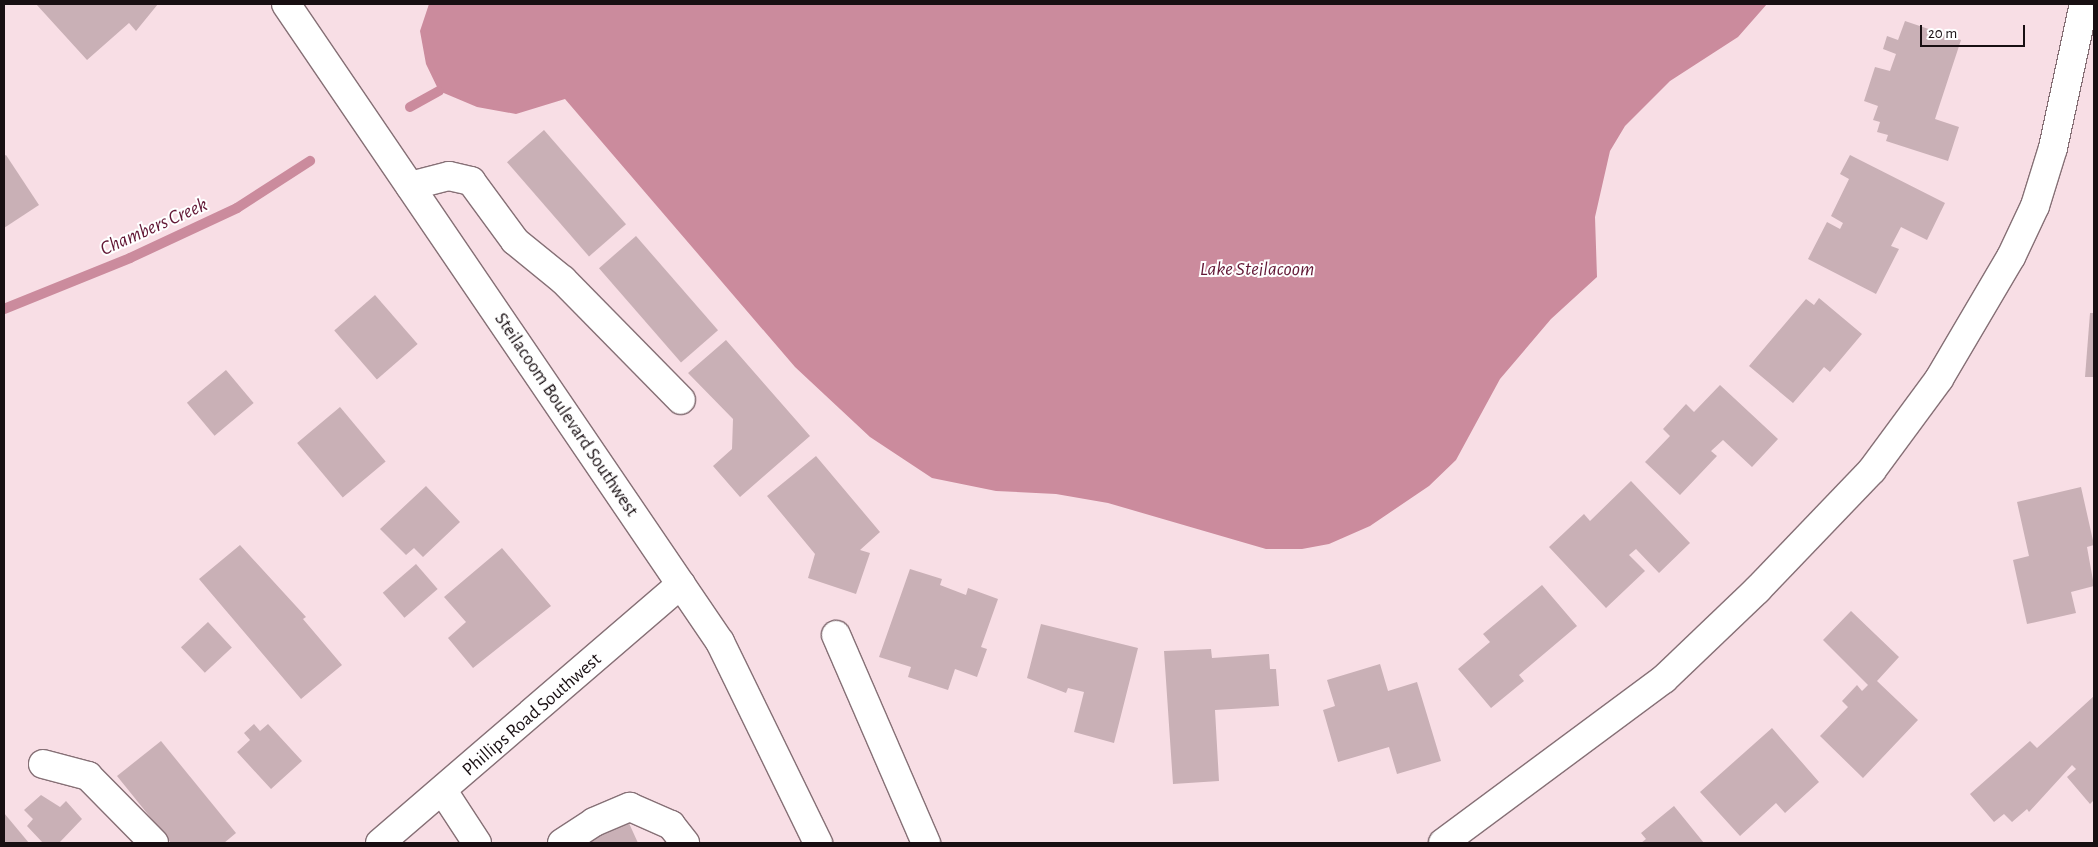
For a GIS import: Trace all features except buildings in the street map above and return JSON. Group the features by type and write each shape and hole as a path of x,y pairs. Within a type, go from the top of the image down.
{"street":[{"name":"Steilacoom Boulevard Southwest","path":"286,4 720,642 817,843"},
{"path":"1443,843 1664,679 1757,590 1872,470 1939,379 2011,257 2035,206 2053,148 2084,4"},
{"path":"410,186 449,176 470,182 515,240 563,280 681,400"},
{"name":"Phillips Road Southwest","path":"380,843 443,791 681,584"},
{"path":"836,635 926,843"},
{"path":"43,764 88,776 154,843"},
{"path":"443,791 477,843"},
{"path":"562,843 594,822 630,807 671,825 685,843"}],"water":[{"name":"Lake Steilacoom","path":"429,4 1767,4 1738,37 1670,81 1625,126 1610,151 1595,217 1597,277 1551,319 1500,379 1456,460 1429,486 1370,526 1329,544 1302,549 1266,549 1108,503 1056,494 996,491 932,478 870,437 795,367 565,99 516,114 477,107 439,91 426,64 420,31"}],"waterway":[{"name":"Chambers Creek","path":"410,107 439,91"},
{"name":"Chambers Creek","path":"4,309 130,258 237,208 310,161"}]}
